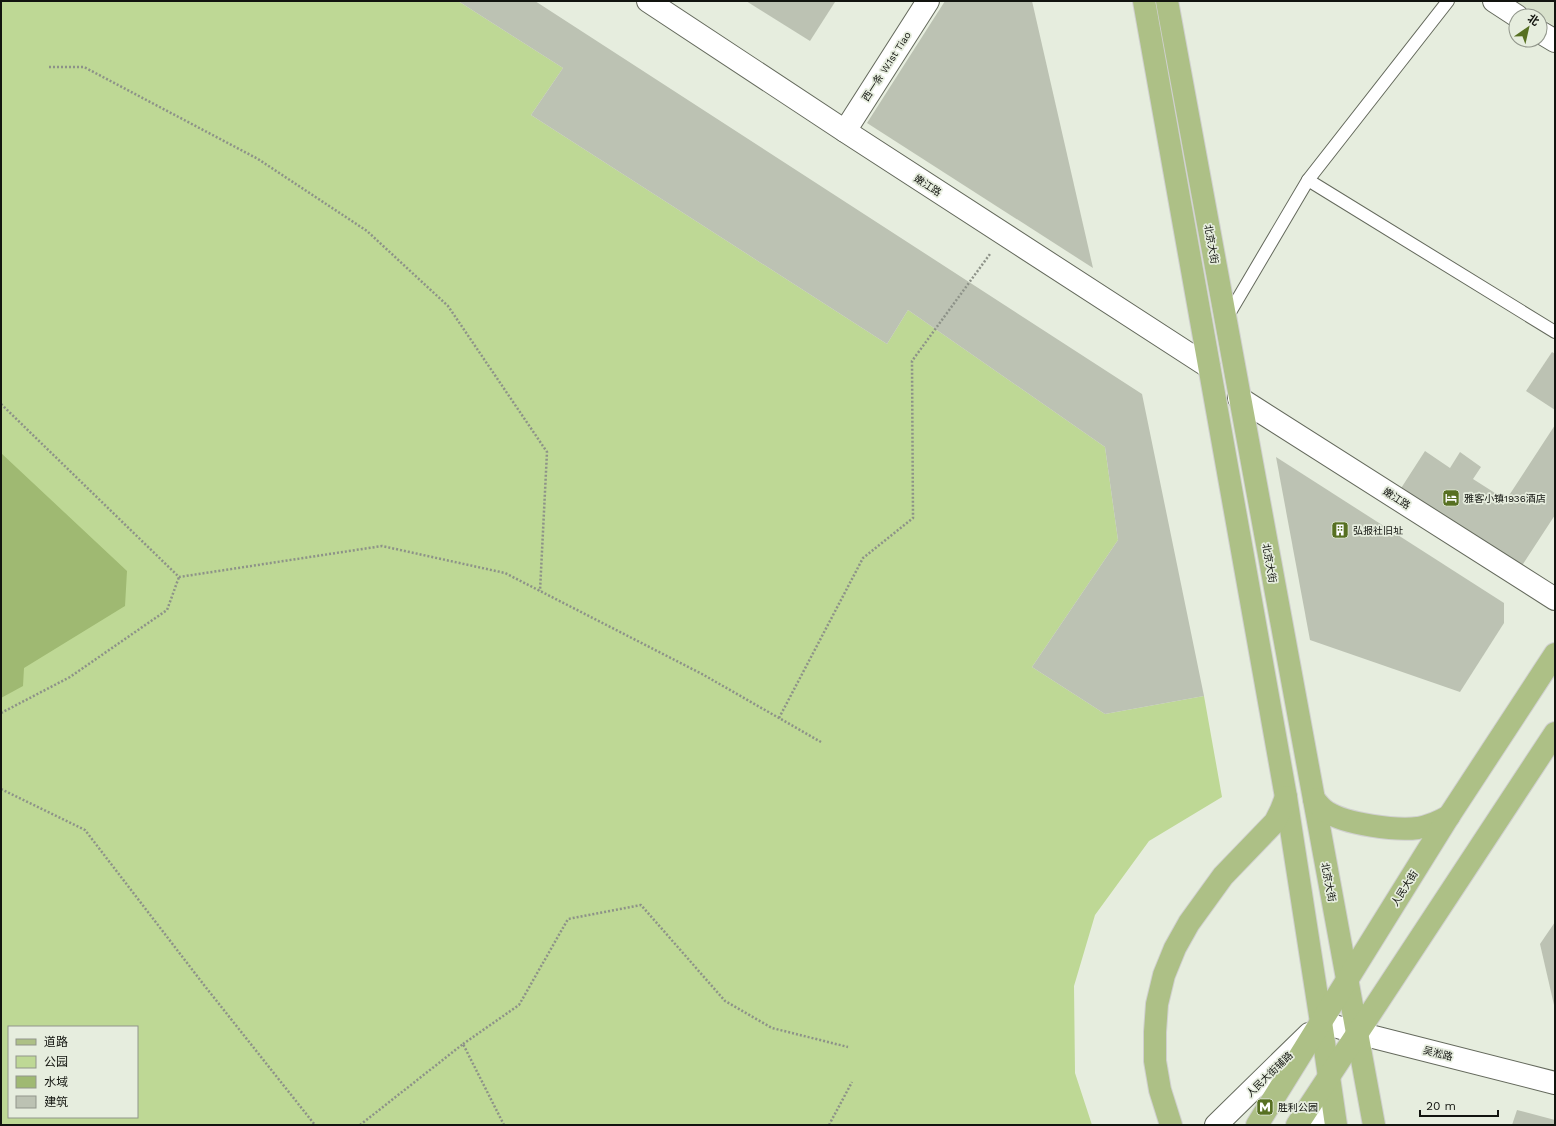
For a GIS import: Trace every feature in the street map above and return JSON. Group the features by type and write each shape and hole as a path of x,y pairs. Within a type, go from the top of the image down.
{"main road":[{"name":"嫩江路","path":"648,1 845,131 1209,367"},
{"name":"西一条 W.1st Tiao","path":"845,131 928,1"},
{"path":"1144,1 1286,797 1322,1022 1336,1125"},
{"name":"北京大街","path":"1167,1 1374,1125"},
{"path":"1494,1 1508,10"},
{"name":"嫩江路","path":"1239,398 1555,599"},
{"name":"人民大街","path":"1257,1125 1449,816 1555,654"},
{"path":"1297,1125 1555,733"},
{"path":"1171,1125 1160,1090 1155,1061 1157,1004 1164,976 1175,948 1188,923 1223,876 1275,822 1286,797"},
{"path":"1314,800 1328,813 1340,818 1395,829 1416,828 1432,825 1449,816"},
{"name":"吴淞路","path":"1322,1022 1358,1033 1555,1083"},
{"name":"人民大街辅路","path":"1216,1125 1322,1022"},
{"path":"1315,1125 1329,1077"}],"lane":[{"path":"1226,319 1308,180 1448,1"},
{"path":"1308,180 1555,332"}],"path":[{"path":"49,67 84,67 258,159 367,231 448,306 547,452 540,591"},
{"path":"779,718 863,558 912,518 912,361 1005,234"},
{"path":"1,404 179,577"},
{"path":"179,577 382,546 504,573 702,674 821,742"},
{"path":"1,713 70,677 167,610 179,577"},
{"path":"1,789 85,830 204,985 315,1125"},
{"path":"360,1125 463,1044 519,1005 568,919 641,905 725,1001 772,1028 848,1047"},
{"path":"463,1044 504,1125"},
{"path":"829,1125 852,1082"}],"shaded area":[{"path":"1515,1 1555,1 1555,27 1548,22 1548,8 1527,8"}],"green space":[{"path":"1,1 458,1 563,68 531,115 887,344 908,310 1105,447 1118,540 1032,667 1105,714 1204,696 1222,797 1149,841 1095,915 1074,986 1075,1073 1092,1125 1,1125"}],"water":[{"path":"1,453 127,571 125,606 24,668 23,686 1,698"}],"building":[{"path":"458,1 535,1 1142,394 1204,696 1105,714 1032,667 1118,540 1105,447 908,310 887,344 531,115 563,68"},
{"path":"746,1 833,1 835,2 810,41"},
{"path":"945,1 1032,1 1093,268 867,123"},
{"path":"1552,352 1555,354 1555,410 1526,391"},
{"name":"雅客小镇1936酒店","path":"1555,425 1555,515 1523,564 1508,569 1396,496 1425,451 1450,468 1460,452 1481,467 1473,479 1506,500"},
{"name":"弘报社旧址","path":"1276,457 1504,603 1504,623 1460,692 1310,640"},
{"path":"1555,922 1555,1005 1554,1005 1540,944"},
{"path":"1517,1110 1555,1120 1555,1125 1512,1125"}],"place":[{"name":"雅客小镇1936酒店","path":"1451,498"},
{"name":"弘报社旧址","path":"1340,530"},
{"name":"胜利公园","path":"1265,1107"}]}
